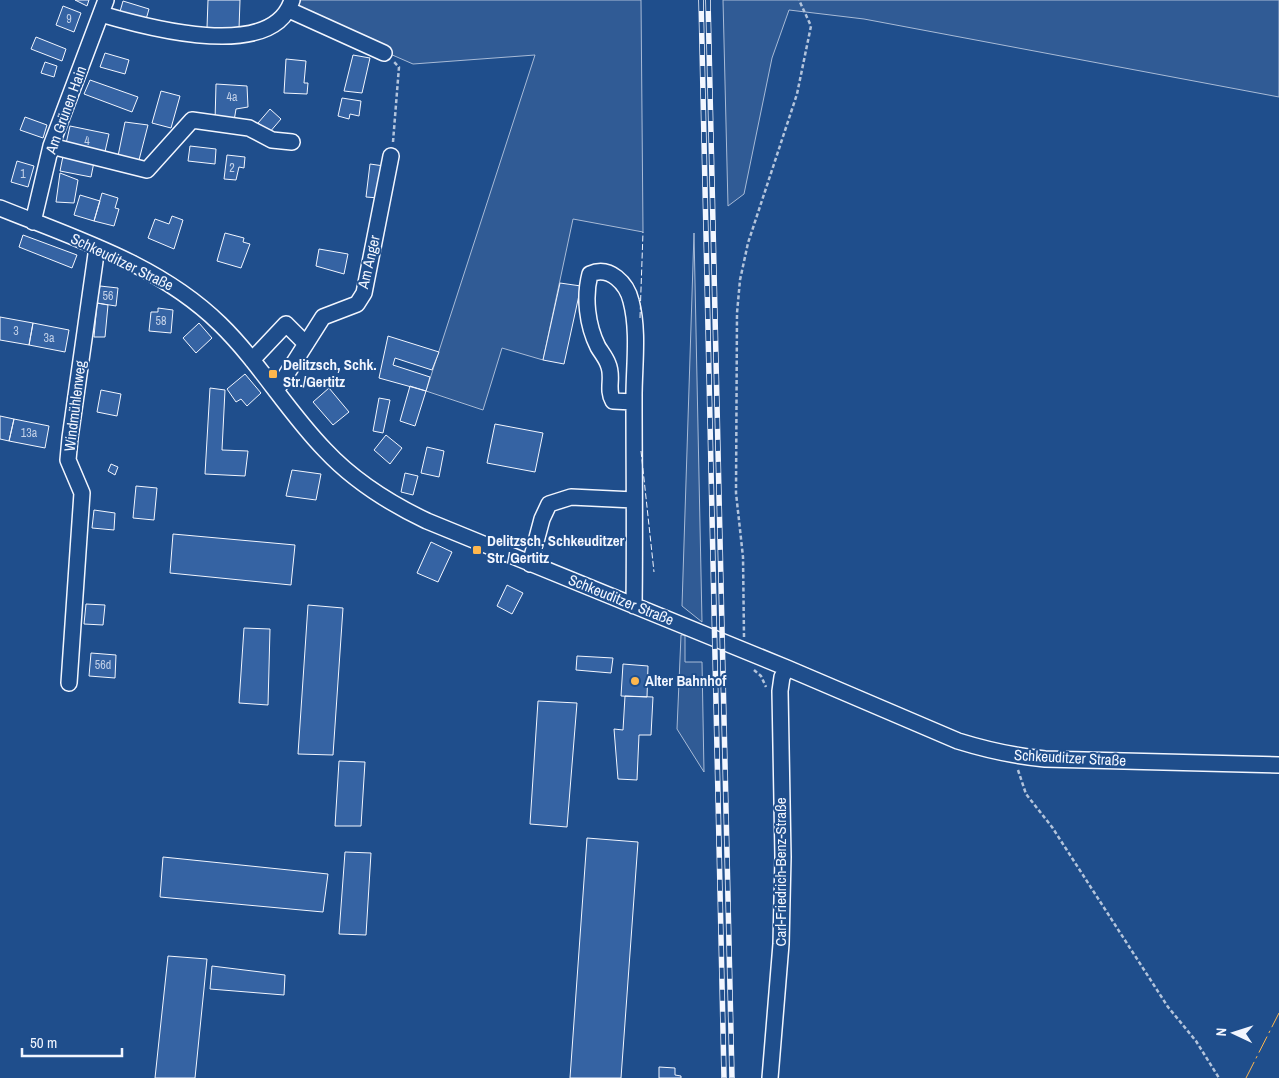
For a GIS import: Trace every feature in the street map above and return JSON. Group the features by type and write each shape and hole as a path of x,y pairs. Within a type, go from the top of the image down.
{"street":[{"path":"104,7 139,26 211,35 243,36 269,26 291,5 384,52"},
{"name":"Am Grünen Hain","path":"33,222 52,146 104,7"},
{"path":"52,146 147,170 192,120 249,128 272,140 292,142"},
{"name":"Am Anger","path":"276,391 323,317 357,304 364,293 391,156"},
{"name":"Schkeuditzer Straße","path":"0,208 97,247 162,279 178,290 221,325 325,450 378,496 427,521 744,650 958,741 1014,756 1045,759 1279,764"},
{"name":"Windmühlenweg","path":"70,683 82,493 68,460 97,247"},
{"path":"634,402 613,401 609,393 609,364 597,345 587,308 586,290 590,274 596,272 616,276 622,280 631,300 634,328 634,402 634,606"},
{"path":"252,360 286,324 306,344"},
{"path":"530,564 542,519 550,504 571,497 634,500"},
{"name":"Carl-Friedrich-Benz-Straße","path":"770,1078 782,934 783,857 780,691 782,677 787,668"}],"path":[{"path":"767,692 761,676 743,663 745,636 743,557 736,493 738,305 748,243 797,94 811,26 799,0"},
{"path":"384,52 399,67 391,156"},
{"path":"1014,756 1026,794 1052,828 1168,1007 1196,1041 1219,1078"}],"shaded area":[{"path":"294,0 641,0 643,232 573,219 543,360 502,348 483,410 426,391 535,55 413,64 289,10"},
{"path":"723,0 1279,0 1279,97 864,19 789,10 772,58 744,194 728,206"},
{"path":"694,233 702,622 682,606"},
{"path":"681,635 685,635 685,662 702,662 704,772 677,729"}],"building":[{"path":"75,0 89,0 87,6"},
{"path":"208,0 240,0 239,29 207,28"},
{"path":"123,1 149,9 145,23 119,15"},
{"path":"63,6 81,13 74,32 56,25"},
{"path":"36,37 66,49 62,61 31,49"},
{"path":"105,53 129,60 125,74 100,67"},
{"path":"353,55 370,58 362,93 344,91"},
{"path":"286,59 306,61 304,83 308,83 307,94 284,93"},
{"path":"45,62 57,66 54,77 41,73"},
{"path":"90,80 138,97 132,112 84,94"},
{"path":"216,84 247,86 248,107 236,109 234,121 215,121"},
{"path":"161,91 180,96 171,128 152,123"},
{"path":"342,98 361,101 359,116 350,114 349,119 338,116"},
{"path":"270,109 281,119 269,133 258,123"},
{"path":"25,117 47,125 43,138 20,130"},
{"path":"125,122 148,125 139,160 118,156"},
{"path":"70,126 109,134 104,156 65,148"},
{"path":"190,146 216,149 215,164 188,161"},
{"path":"227,155 245,157 244,168 239,167 236,180 224,179"},
{"path":"63,156 94,162 91,177 60,171"},
{"path":"17,161 34,166 28,187 11,182"},
{"path":"370,164 384,166 379,198 366,197"},
{"path":"60,173 78,180 74,203 56,202"},
{"path":"102,193 118,198 115,208 119,209 114,226 94,221"},
{"path":"80,195 100,201 94,221 74,215"},
{"path":"172,216 183,220 174,249 148,238 155,219 169,224"},
{"path":"225,233 244,238 243,242 250,244 241,268 217,261"},
{"path":"23,235 77,255 72,268 19,247"},
{"path":"319,249 348,254 344,274 316,266"},
{"path":"560,283 581,286 564,364 543,360"},
{"path":"100,286 118,288 116,306 97,303"},
{"path":"97,303 108,305 105,337 94,337"},
{"path":"158,308 173,310 171,333 149,331 151,312 158,312"},
{"path":"0,317 33,323 29,345 0,340"},
{"path":"33,323 69,330 65,352 29,345"},
{"path":"199,323 212,338 196,353 183,338"},
{"path":"388,336 439,352 432,370 395,358 393,365 430,377 426,391 379,378"},
{"path":"245,374 261,393 247,406 241,399 236,402 227,389"},
{"path":"410,386 426,391 415,426 400,421"},
{"path":"210,388 225,390 222,450 248,451 245,476 205,474"},
{"path":"329,388 349,412 333,425 313,402"},
{"path":"101,390 121,394 117,416 97,412"},
{"path":"379,398 390,400 383,433 373,431"},
{"path":"0,416 14,419 9,441 0,439"},
{"path":"14,419 49,426 45,448 9,441"},
{"path":"495,424 543,433 535,472 487,463"},
{"path":"386,435 402,448 390,464 374,450"},
{"path":"427,447 444,451 439,477 421,473"},
{"path":"111,464 118,467 115,475 108,471"},
{"path":"292,470 321,474 316,500 286,496"},
{"path":"405,473 418,476 413,495 401,492"},
{"path":"136,486 157,488 154,520 133,518"},
{"path":"94,510 115,513 114,530 92,528"},
{"path":"173,534 295,545 291,585 170,573"},
{"path":"431,542 452,552 438,582 417,573"},
{"path":"507,585 523,593 512,614 497,606"},
{"path":"86,604 105,605 103,625 84,624"},
{"path":"308,605 343,608 333,755 298,754"},
{"path":"244,628 270,629 268,705 239,703"},
{"path":"91,653 116,655 115,678 89,676"},
{"path":"577,656 613,658 611,673 576,670"},
{"name":"Alter Bahnhof","path":"623,664 648,666 647,697 621,696"},
{"path":"625,696 653,697 651,735 639,735 637,780 618,779 614,729 623,730"},
{"path":"538,701 577,703 567,827 530,824"},
{"path":"339,761 365,762 361,826 335,826"},
{"path":"587,838 638,842 621,1078 570,1078"},
{"path":"345,852 371,853 366,935 339,934"},
{"path":"163,857 328,874 323,912 160,897"},
{"path":"168,956 207,959 195,1078 155,1078"},
{"path":"212,966 285,975 284,995 210,989"},
{"path":"659,1067 675,1068 675,1075 681,1076 681,1078 659,1078"}],"railway":[{"path":"701,0 724,1078"},
{"path":"708,0 732,1078"}],"fence":[{"path":"640,318 643,232"},
{"path":"641,451 654,572"}],"power":[{"path":"1246,1078 1279,1013"}],"place":[{"name":"Delitzsch, Schk. Str./Gertitz","path":"273,374"},
{"name":"Delitzsch, Schkeuditzer Str./Gertitz","path":"477,550"},
{"name":"Alter Bahnhof","path":"635,681"}]}
